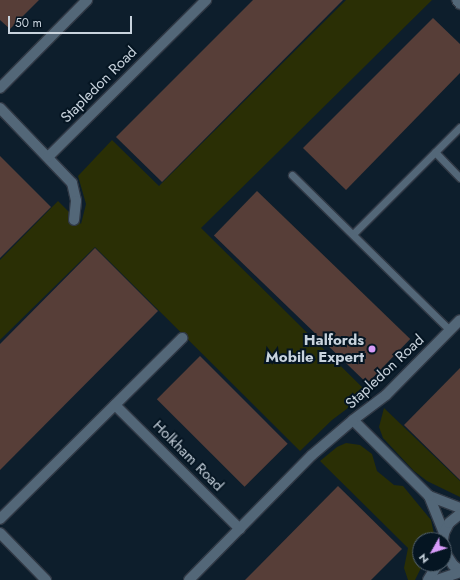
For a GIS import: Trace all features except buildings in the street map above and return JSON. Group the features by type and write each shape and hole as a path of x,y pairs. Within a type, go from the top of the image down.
{"street":[{"path":"0,88 87,0"},
{"name":"Stapledon Road","path":"48,157 206,0"},
{"path":"457,0 460,4"},
{"path":"0,108 72,183 76,201 74,220"},
{"name":"Stapledon Road","path":"460,320 386,395 353,420 429,496 460,508"},
{"path":"0,519 182,338"},
{"name":"Holkham Road","path":"115,405 240,529"},
{"path":"189,580 312,455 353,420"},
{"name":"Stapledon Road","path":"429,496 442,532"},
{"path":"445,532 448,523 460,514"},
{"path":"0,534 46,580"},
{"path":"437,580 460,571 452,564"}],"lane":[{"path":"353,234 460,127"},
{"path":"435,152 460,178"},
{"path":"292,175 450,330"}],"green space":[{"path":"346,0 432,0 201,228 368,393 332,420 300,451 95,247 0,340 0,260 58,201 81,224 86,204 78,176 112,140 159,186"},
{"path":"384,408 460,481 460,497 427,481 414,471 383,438 379,427"},
{"path":"346,443 360,445 372,454 377,471 394,485 403,486 431,520 434,532 412,532 412,572 419,572 415,580 408,580 404,568 408,548 320,461 337,447"}],"place":[{"name":"Halfords Mobile Expert","path":"372,349"}]}
